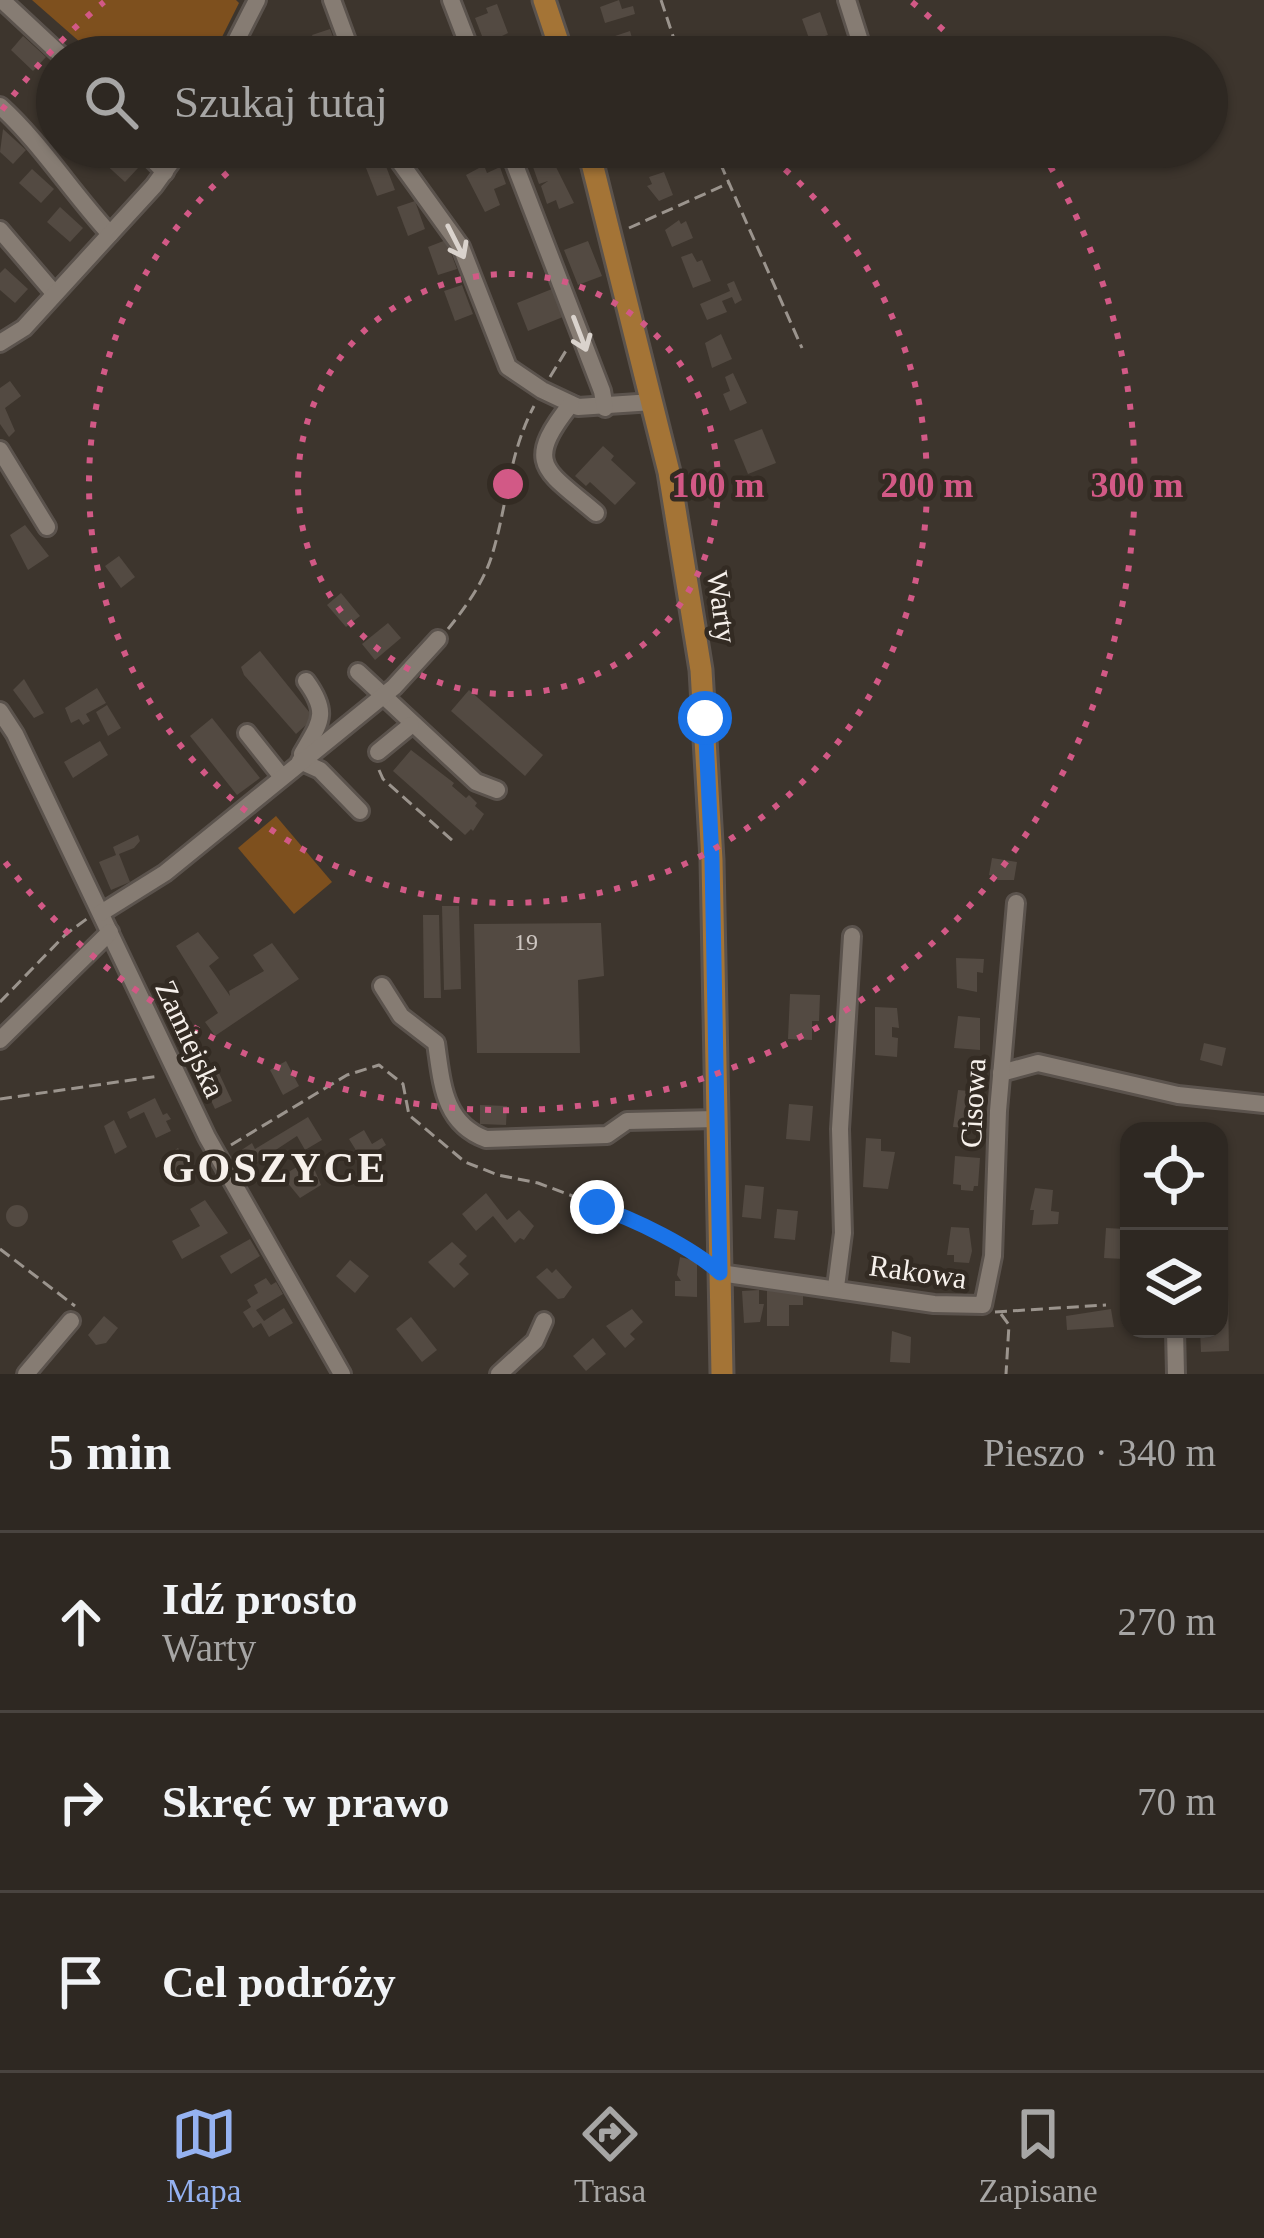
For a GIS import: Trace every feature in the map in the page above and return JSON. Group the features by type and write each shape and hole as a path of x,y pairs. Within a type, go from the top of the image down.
{"main road":[{"path":"544,0 556,36"},
{"name":"Warty","path":"593,168 653,402 681,536 703,694 711,814 722,1374"}],"street":[{"path":"239,36 257,0"},
{"path":"332,0 345,36"},
{"path":"451,0 465,36"},
{"path":"847,0 858,36"},
{"path":"5,3 40,36"},
{"path":"0,106 36,145"},
{"path":"52,168 110,234"},
{"path":"161,168 165,172"},
{"path":"0,343 24,328 168,168"},
{"path":"403,168 461,247 508,367 571,404 605,408 653,402"},
{"path":"516,168 605,408"},
{"path":"0,230 54,293"},
{"path":"571,404 545,443 542,460 547,470 596,513"},
{"path":"0,450 47,527"},
{"path":"100,912 165,873 388,692 438,639"},
{"path":"358,672 388,692 411,725 476,782 497,790"},
{"path":"300,761 322,715 321,701 306,681"},
{"name":"Zamiejska","path":"0,711 173,1071 343,1374"},
{"path":"378,760 411,725"},
{"path":"247,733 282,776"},
{"path":"300,761 320,770 360,811"},
{"name":"Cisowa","path":"991,1309 1001,1073 1016,903"},
{"path":"0,1040 110,932"},
{"path":"836,1287 844,1233 840,1129 852,936"},
{"path":"382,986 401,1016 436,1043 449,1109 473,1135 486,1139 607,1135 626,1120 717,1119"},
{"path":"1001,1073 1038,1063 1178,1095 1264,1104"},
{"name":"Rakowa","path":"720,1273 991,1309"},
{"path":"26,1374 71,1321"},
{"path":"499,1374 535,1341 544,1321"},
{"path":"1175,1338 1176,1374"}],"path":[{"path":"661,0 673,36"},
{"path":"722,168 802,348"},
{"path":"610,236 729,183"},
{"path":"556,367 579,332"},
{"path":"438,639 479,585 492,556 514,449 542,390"},
{"path":"378,760 383,779 453,841"},
{"path":"0,1002 65,934 100,912"},
{"path":"216,1154 347,1075 379,1065 403,1084 410,1115 465,1162 626,1216 678,1247 698,1253 720,1273"},
{"path":"0,1099 173,1071"},
{"path":"0,1249 78,1308 71,1321"},
{"name":"Rakowa","path":"991,1309 1106,1305"},
{"path":"991,1309 1009,1325 1006,1374"}],"shaded area":[{"path":"32,0 239,3 222,36 73,36"},
{"path":"276,816 332,882 294,914 238,848"}],"building":[{"path":"619,0 622,9 633,6 635,14 605,23 600,7"},
{"path":"497,4 508,33 482,36 475,18 488,13 486,8"},
{"path":"820,12 828,35 808,36 802,19"},
{"path":"23,36 36,48 36,68 33,71 11,50"},
{"path":"3,129 26,150 13,164 0,152"},
{"path":"110,168 138,168 125,182"},
{"path":"366,168 387,168 395,190 377,196"},
{"path":"479,168 487,173 500,168 506,184 494,189 500,205 485,212 466,175"},
{"path":"533,168 556,168 574,203 559,209 556,200 547,204 541,186 548,181 539,184"},
{"path":"32,169 54,189 41,203 19,183"},
{"path":"664,172 673,195 659,201 647,186 652,184 649,177"},
{"path":"415,201 425,229 408,236 397,207"},
{"path":"60,207 83,228 70,242 47,222"},
{"path":"679,220 681,224 686,221 693,238 672,247 665,230"},
{"path":"446,240 457,269 438,275 428,247"},
{"path":"588,241 602,276 578,285 564,250"},
{"path":"692,253 697,262 702,260 711,281 693,288 681,257"},
{"path":"5,268 28,289 15,303 0,290 0,273"},
{"path":"734,281 742,300 735,304 732,297 722,301 727,312 707,320 700,304 730,291 727,284"},
{"path":"462,285 473,314 455,321 444,291"},
{"path":"552,289 563,317 528,331 517,303"},
{"path":"721,334 732,359 712,368 705,343"},
{"path":"733,373 747,403 730,411 723,394 730,391 725,377"},
{"path":"10,381 21,396 5,408 15,431 9,437 0,424 0,388"},
{"path":"762,429 776,463 748,474 734,440"},
{"path":"603,446 636,483 615,505 590,482 586,486 575,476"},
{"path":"25,525 49,556 28,570 10,535"},
{"path":"119,556 135,577 121,588 105,566"},
{"path":"341,593 360,616 346,627 327,605"},
{"path":"388,623 401,638 375,660 362,644"},
{"path":"260,651 314,718 296,734 244,675 241,667"},
{"path":"24,679 44,713 34,718 13,690"},
{"path":"97,688 106,703 86,714 90,721 83,725 79,719 71,723 65,708"},
{"path":"469,690 543,755 525,776 451,711"},
{"path":"107,705 121,728 108,736 96,712"},
{"path":"212,718 260,778 237,795 190,736"},
{"path":"100,741 108,755 73,778 64,762"},
{"path":"411,750 477,803 484,814 473,831 465,835 393,771"},
{"path":"138,835 140,841 134,848 119,854 130,882 111,890 99,862 116,855 113,847"},
{"path":"992,858 1017,862 1014,880 989,875"},
{"path":"442,906 459,906 461,989 444,990"},
{"path":"423,915 439,915 441,998 424,998"},
{"path":"601,923 604,976 578,980 580,1053 477,1053 474,924"},
{"path":"198,932 219,958 209,966 230,996 229,991 264,971 253,955 272,943 299,979 215,1036 205,1022 218,1013 176,946"},
{"path":"956,958 984,959 983,973 977,972 977,992 957,988"},
{"path":"790,994 820,995 812,1040 788,1039"},
{"path":"875,1007 897,1008 899,1028 892,1027 892,1037 898,1038 897,1057 875,1055"},
{"path":"958,1016 980,1018 980,1050 954,1048"},
{"path":"1204,1043 1226,1048 1222,1066 1200,1060"},
{"path":"286,1061 299,1086 283,1095 270,1070"},
{"path":"218,1071 232,1101 215,1109 201,1079"},
{"path":"958,1090 980,1092 981,1129 953,1127"},
{"path":"155,1098 163,1115 171,1119 166,1121 171,1131 156,1138 144,1112 130,1119 127,1112"},
{"path":"789,1104 813,1106 810,1141 786,1139"},
{"path":"480,1105 507,1106 506,1125 480,1124"},
{"path":"308,1117 322,1140 305,1150 297,1136 250,1167 240,1151 252,1143 255,1149"},
{"path":"114,1120 127,1147 115,1154 104,1126"},
{"path":"364,1130 372,1144 382,1138 386,1145 362,1160 349,1139"},
{"path":"866,1138 881,1139 881,1151 895,1152 888,1189 863,1187"},
{"path":"178,1148 194,1172 176,1185 160,1160"},
{"path":"955,1156 980,1158 978,1186 973,1191 953,1184"},
{"path":"310,1159 321,1185 300,1198 282,1176"},
{"path":"745,1185 764,1187 761,1219 742,1217"},
{"path":"1035,1188 1053,1190 1051,1211 1059,1212 1058,1224 1032,1225"},
{"path":"486,1193 507,1220 519,1210 534,1226 524,1240 515,1243 493,1216 476,1231 462,1214"},
{"path":"205,1200 228,1233 182,1259 172,1241 200,1226 190,1209"},
{"path":"17,1205 28,1216 17,1227 6,1216"},
{"path":"777,1209 798,1211 795,1240 774,1238"},
{"path":"951,1227 969,1228 969,1263 954,1262 954,1255 947,1255"},
{"path":"1106,1228 1120,1229 1120,1259 1104,1258"},
{"path":"250,1239 260,1256 231,1274 220,1256"},
{"path":"452,1242 467,1256 459,1264 469,1274 454,1288 428,1262"},
{"path":"680,1257 697,1261 697,1297 675,1296 675,1281 681,1281 677,1275"},
{"path":"350,1260 369,1276 355,1293 336,1276"},
{"path":"547,1268 552,1273 556,1269 572,1287 564,1298 558,1299 536,1277"},
{"path":"266,1278 271,1285 276,1282 283,1294 256,1310 264,1321 284,1308 293,1323 269,1337 261,1323 253,1328 243,1312 251,1307 247,1300 258,1293 254,1285"},
{"path":"759,1290 759,1304 764,1304 760,1322 744,1323 742,1291"},
{"path":"767,1291 803,1291 803,1305 789,1305 789,1326 767,1326"},
{"path":"1228,1294 1229,1351 1201,1352 1200,1338 1228,1338"},
{"path":"632,1309 643,1322 630,1334 635,1339 625,1348 606,1326"},
{"path":"1111,1309 1114,1327 1067,1330 1066,1316"},
{"path":"104,1316 118,1328 106,1343 96,1345 88,1335"},
{"path":"411,1317 437,1350 422,1362 396,1329"},
{"path":"892,1331 911,1337 910,1363 890,1362"},
{"path":"593,1338 606,1354 586,1371 573,1356"}],"district":[{"name":"GOSZYCE","path":"275,1167"}],"route":[{"path":"597,1207 626,1216 678,1247 698,1253 720,1273 705,718"}]}
